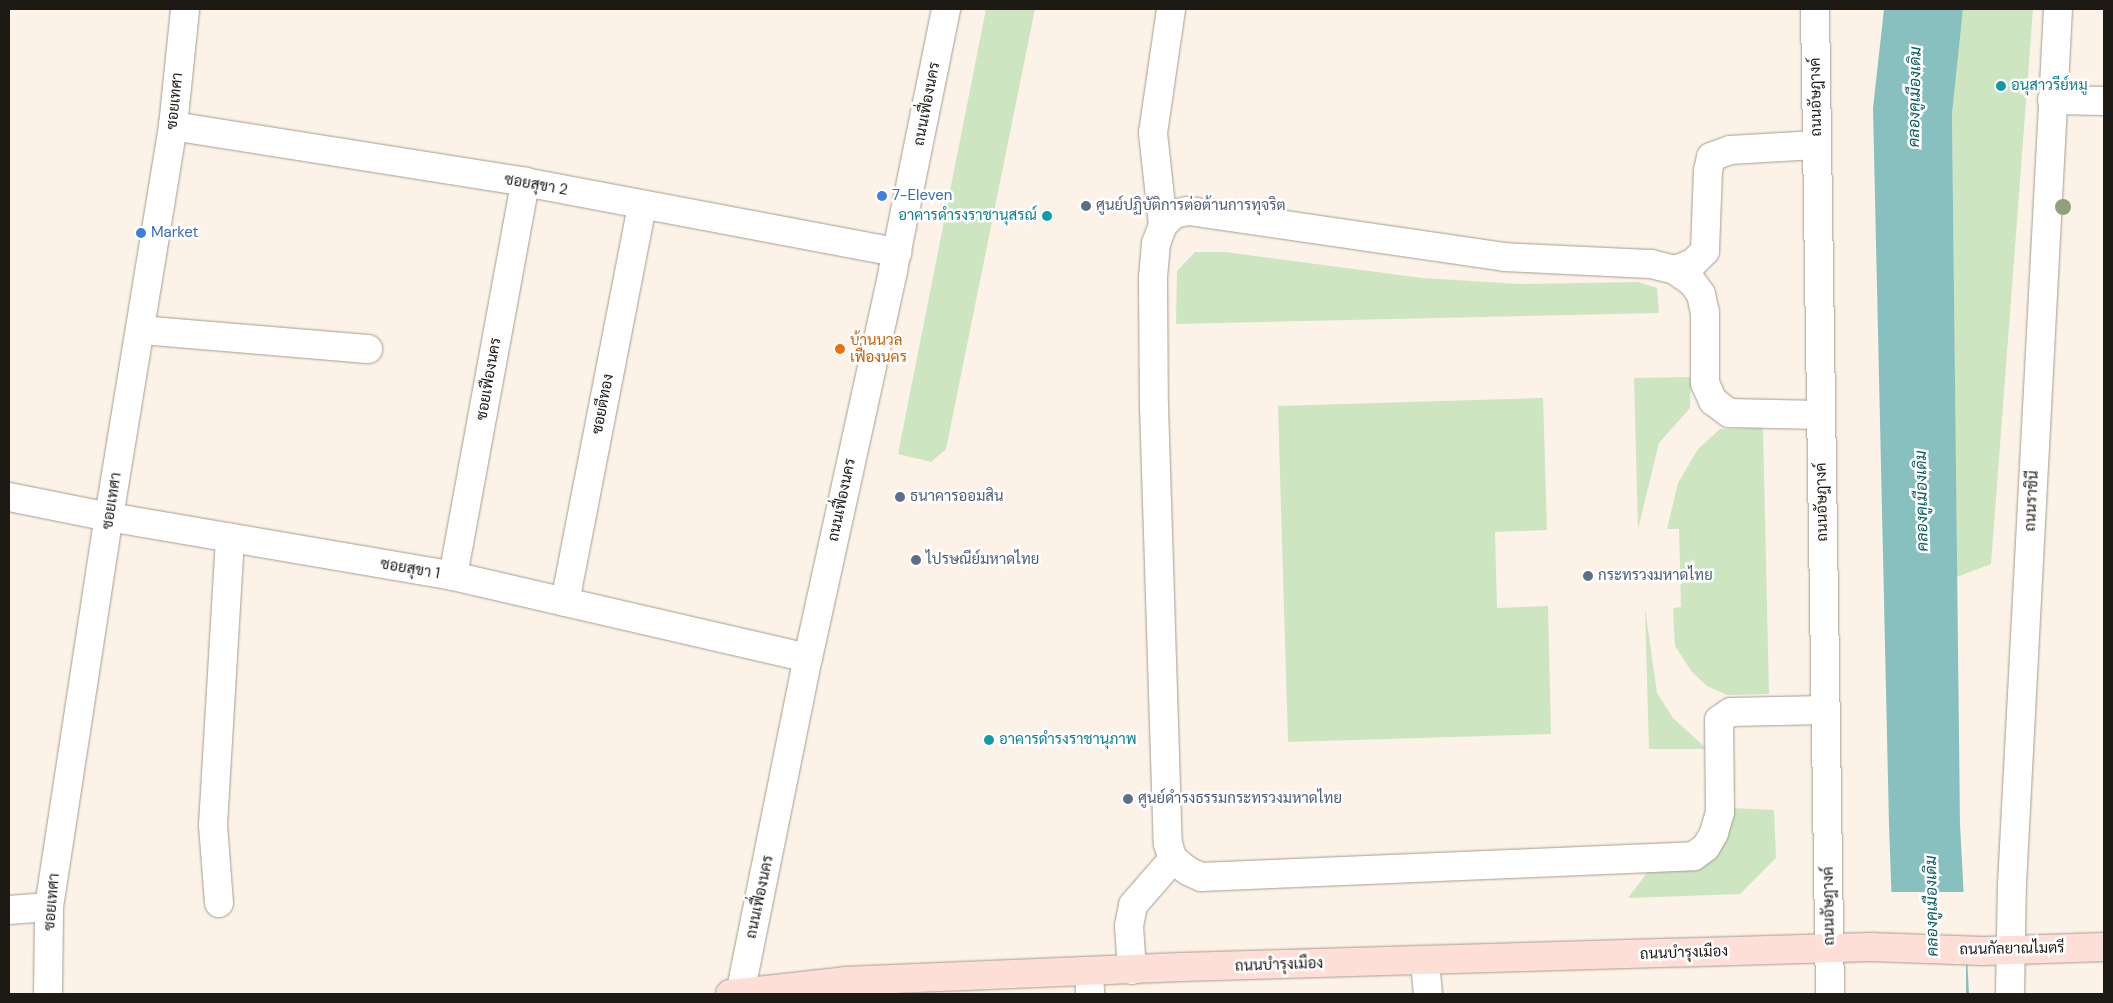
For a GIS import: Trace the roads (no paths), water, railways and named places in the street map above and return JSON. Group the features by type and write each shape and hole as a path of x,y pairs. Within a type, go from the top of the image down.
{"main road":[{"name":"ถนนกัลยาณไมตรี","path":"1829,948 1870,947 2010,951 2104,947"},
{"name":"ถนนบำรุงเมือง","path":"737,994 845,982 1090,983 1132,970 1829,948"}],"street":[{"name":"ซอยเทศา","path":"48,994 49,907 109,517 173,126 185,9"},
{"name":"ถนนเฟื่องนคร","path":"737,994 897,252 946,9"},
{"path":"1163,225 1153,133 1171,9"},
{"name":"ถนนอัษฎางค์","path":"1815,9 1830,994"},
{"name":"ถนนราชินี","path":"2010,994 2010,951 2058,9"},
{"path":"2052,100 2104,101"},
{"name":"ซอยสุขา 2","path":"173,126 524,182 897,252"},
{"path":"1675,270 1693,263 1705,251 1708,170 1712,157 1730,150 1816,145"},
{"name":"ซอยเฟืองนคร","path":"453,576 524,182"},
{"name":"ซอยตีทอง","path":"565,602 642,205"},
{"path":"1821,415 1729,414 1713,401 1705,383 1705,313 1701,294 1692,282 1675,270 1651,264 1505,257 1188,211 1174,214 1163,225 1156,243 1153,277 1154,406 1168,844 1173,860 1188,871 1200,877 1694,856 1706,847 1714,833 1720,812 1719,720 1731,712 1825,710"},
{"path":"141,330 368,349"},
{"name":"ซอยสุขา 1","path":"9,497 109,517 453,576 808,658"},
{"path":"219,903 213,825 230,538"},
{"path":"1132,970 1129,926 1133,905 1173,860"},
{"path":"9,910 49,907"},
{"path":"1425,961 1428,994"}],"water":[{"name":"คลองคูเมืองเดิม","path":"1884,9 1963,9 1952,114 1960,824 1969,994 1895,994 1889,825 1873,108"}],"place":[{"name":"อนุสาวรีย์หมู","path":"2001,86"},
{"name":"7-Eleven","path":"882,196"},
{"name":"ศูนย์ปฏิบัติการต่อต้านการทุจริต","path":"1086,206"},
{"name":"อาคารดำรงราชานุสรณ์","path":"1047,216"},
{"name":"Market","path":"141,233"},
{"name":"บ้านนวล เฟื่องนคร","path":"840,349"},
{"name":"ธนาคารออมสิน","path":"900,497"},
{"name":"ไปรษณีย์มหาดไทย","path":"916,560"},
{"name":"กระทรวงมหาดไทย","path":"1588,576"},
{"name":"อาคารดำรงราชานุภาพ","path":"989,740"},
{"name":"ศูนย์ดำรงธรรมกระทรวงมหาดไทย","path":"1128,799"}]}
